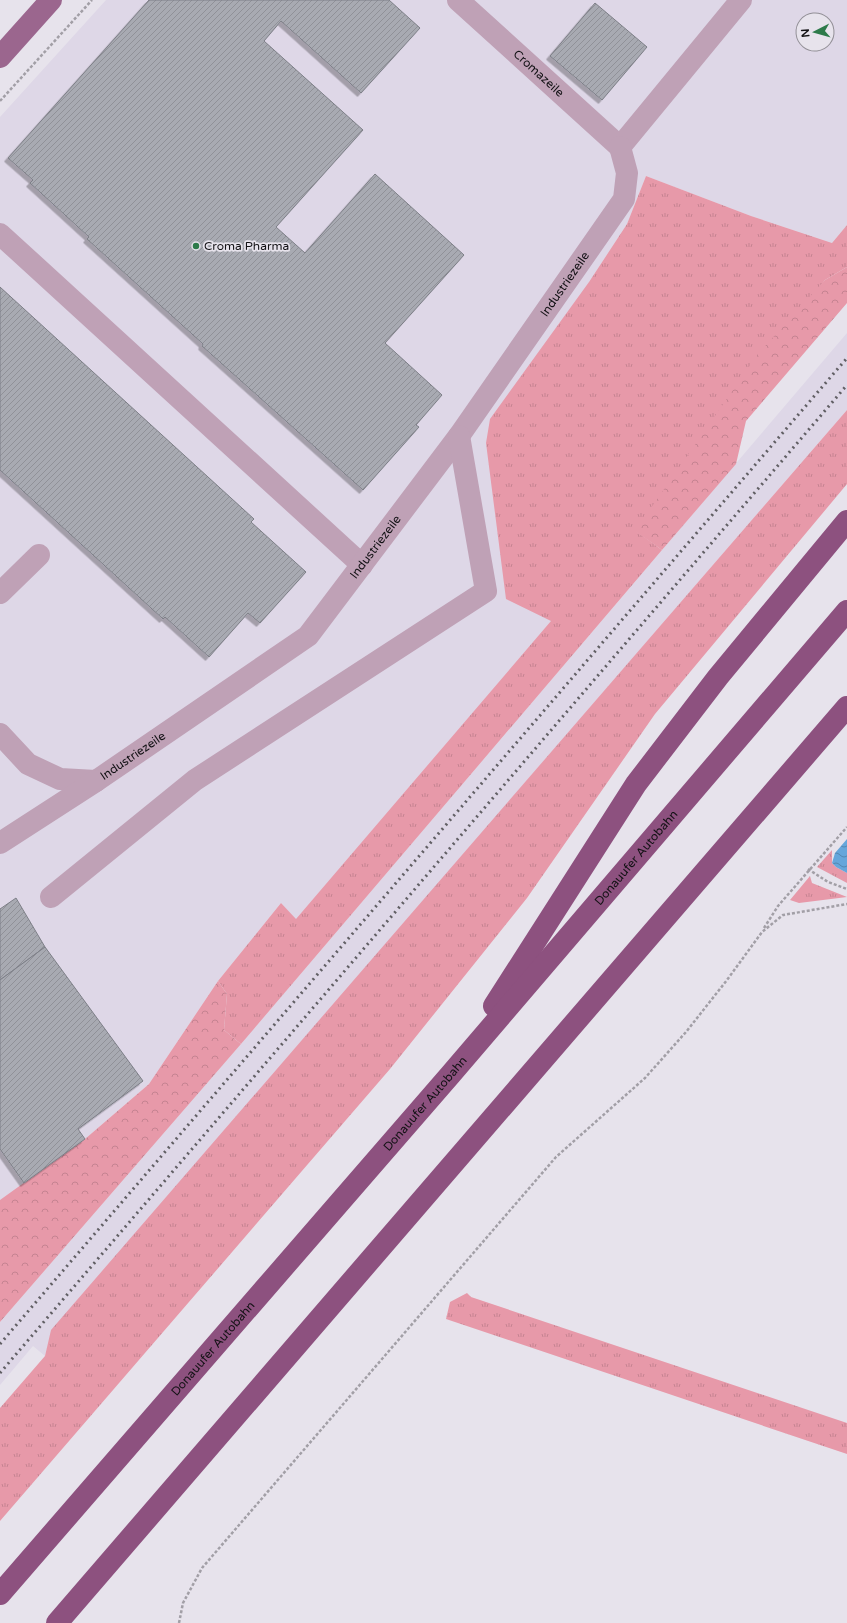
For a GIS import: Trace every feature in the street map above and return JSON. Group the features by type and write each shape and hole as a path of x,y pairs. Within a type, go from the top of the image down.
{"highway":[{"path":"451,1074 636,784 718,677 847,521"},
{"name":"Donauufer Autobahn","path":"0,1594 451,1074 847,612"},
{"path":"57,1623 847,707"}],"main road":[{"path":"0,57 50,0"}],"street":[{"name":"Cromazeile","path":"458,0 620,147"},
{"path":"620,147 741,0"},
{"name":"Industriezeile","path":"0,734 28,764 60,779 96,781 308,636 460,436 624,199 627,173 620,147"},
{"path":"0,234 362,565"},
{"path":"51,897 195,780 486,591 460,436"},
{"path":"0,593 39,555"},
{"path":"0,843 96,781"}],"path":[{"path":"0,101 92,0"},
{"path":"179,1623 183,1603 202,1568 556,1157 645,1078 686,1032 727,980 762,932 778,906 808,869 847,827"},
{"path":"808,869 828,882 847,889"},
{"path":"762,932 783,915 847,904"}],"shaded area":[{"path":"106,0 847,0 847,225 832,243 751,216 646,176 627,224 589,282 552,621 296,920 281,903 218,981 149,1084 85,1139 0,1204 0,117"},
{"path":"847,333 847,410 52,1330 45,1356 33,1346 0,1385 0,1322 241,1044"}],"green space":[{"path":"646,176 751,216 832,243 847,225 847,267 825,280 636,531 662,550 241,1044 224,1030 227,994 218,981 281,903 296,919 551,621 506,599 486,443 490,419 589,282 627,224"},
{"path":"847,267 847,303 746,421 736,464 662,550 635,531 758,354 825,280"},
{"path":"847,410 847,484 655,714 527,898 390,1069 0,1521 0,1408 45,1356 51,1330"},
{"path":"832,850 832,863 847,873 847,883 817,867"},
{"path":"810,876 812,883 847,897 799,903 790,900"},
{"path":"218,981 227,994 224,1030 241,1044 0,1322 0,1200 85,1139 149,1084"},
{"path":"467,1293 471,1297 847,1423 847,1454 446,1319 450,1302"}],"water":[{"path":"847,839 847,873 832,863 835,853"}],"building":[{"name":"Croma Pharma","path":"149,0 389,0 420,28 361,93 281,21 264,41 363,130 276,227 305,253 375,174 464,255 385,343 442,395 416,425 419,427 363,490 202,346 203,344 87,239 89,237 30,183 33,180 8,158"},
{"path":"595,3 647,47 602,100 550,56"},
{"path":"0,287 254,519 251,522 306,572 260,623 248,613 209,657 165,617 163,619 0,470"},
{"path":"16,898 45,947 0,980 0,909"},
{"path":"45,947 143,1081 78,1129 85,1139 24,1183 0,1149 0,980"}],"railway":[{"path":"0,1344 847,358"},
{"path":"0,1373 847,385"}],"place":[{"name":"Croma Pharma","path":"196,246"}]}
